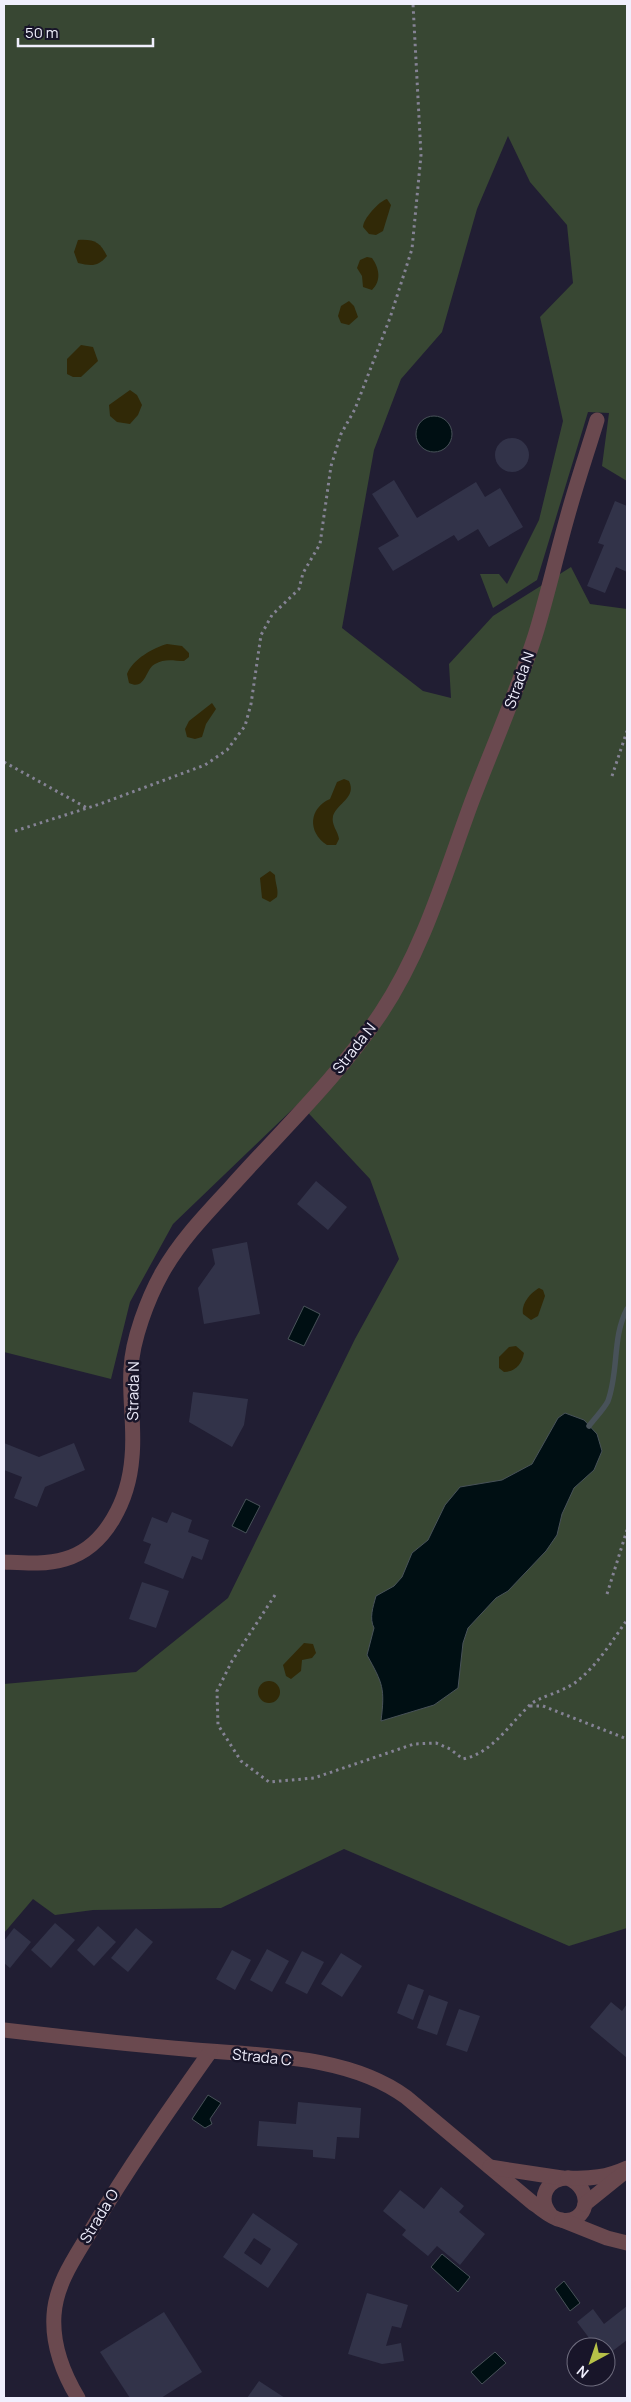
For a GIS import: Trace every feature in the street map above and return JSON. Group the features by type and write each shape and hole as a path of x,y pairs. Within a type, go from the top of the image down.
{"street":[{"name":"Strada N","path":"4,1562 39,1562 70,1557 93,1544 107,1528 122,1499 130,1475 133,1447 131,1366 142,1320 154,1287 173,1255 198,1222 340,1067 363,1039 387,1003 416,950 535,637 597,420"},
{"name":"Strada C","path":"4,2030 310,2061 349,2069 371,2077 406,2097 488,2166 556,2217 607,2238 627,2244"},
{"name":"Strada O","path":"78,2398 64,2371 55,2342 54,2315 62,2282 120,2181 210,2052"},
{"path":"488,2166 565,2178 592,2179 608,2176 627,2169"},
{"path":"584,2207 584,2192 581,2186 565,2178 555,2180 545,2190 544,2204 556,2217 574,2218 627,2169"},
{"name":"Strada C","path":"584,2207 593,2226 607,2238"}],"path":[{"path":"15,832 204,765 227,750 245,726 252,704 261,635 272,615 299,589 303,573 320,544 331,466 342,434 355,409 390,318 412,249 421,155 413,4"},
{"path":"612,776 627,731"},
{"path":"4,762 87,808"},
{"path":"607,1594 627,1530"},
{"path":"275,1595 232,1660 217,1691 218,1725 241,1761 269,1782 314,1778 414,1744 436,1743 450,1749 463,1759 472,1757 512,1726 530,1706 576,1682 600,1658 627,1620"},
{"path":"543,1699 543,1706"},
{"path":"530,1706 543,1706 627,1739"}],"green space":[{"path":"4,4 627,4 627,481 602,466 609,413 588,412 537,580 493,608 480,574 499,574 507,584 539,520 563,421 540,317 573,283 567,225 530,182 508,136 477,209 442,332 401,379 374,450 342,628 423,691 451,698 449,664 493,616 571,567 590,604 627,609 627,1928 569,1946 344,1849 221,1908 93,1910 55,1915 33,1899 4,1933 4,1684 136,1672 228,1598 355,1339 399,1259 370,1179 299,1103 173,1224 130,1302 111,1379 4,1352"}],"sand":[{"path":"387,199 391,205 383,231 376,235 369,234 363,227 368,215"},
{"path":"78,240 96,242 102,247 107,256 94,265 78,263 74,252"},
{"path":"367,257 372,258 378,274 377,282 372,290 363,287 362,276 357,268 360,260"},
{"path":"349,301 354,306 358,317 349,325 341,323 338,316 341,306"},
{"path":"81,345 93,347 98,361 81,377 73,377 67,374 67,359"},
{"path":"130,390 137,395 142,405 138,415 130,424 117,422 110,416 109,405"},
{"path":"167,644 182,646 189,653 189,657 184,661 170,660 159,662 152,667 142,682 135,685 129,683 127,674 134,664 150,651"},
{"path":"212,703 216,709 206,724 202,737 195,739 187,737 185,729 189,721"},
{"path":"344,779 349,781 351,787 349,796 335,811 333,816 339,839 336,845 327,845 316,834 313,820 318,808 330,799 337,782"},
{"path":"270,871 275,875 278,892 277,897 270,902 262,898 260,878"},
{"path":"539,1288 543,1290 545,1296 538,1316 531,1320 523,1314 523,1306 529,1296"},
{"path":"516,1346 524,1353 522,1361 515,1369 504,1372 499,1368 499,1357 509,1347"},
{"path":"304,1643 313,1644 316,1653 312,1658 302,1660 301,1671 291,1679 286,1676 283,1665"},
{"path":"269,1681 279,1688 280,1692 273,1702 269,1703 259,1696 258,1692 265,1682"}],"shaded area":[{"path":"434,416 446,422 452,434 446,446 434,452 422,446 416,434 422,422"},
{"path":"304,1306 320,1314 304,1346 288,1339"},
{"path":"565,1413 584,1420 597,1434 602,1451 594,1470 574,1488 562,1514 557,1535 546,1551 508,1591 496,1598 468,1628 463,1643 458,1688 434,1705 381,1721 382,1686 367,1655 374,1628 372,1616 376,1596 394,1586 402,1577 412,1553 428,1540 445,1505 460,1487 502,1480 532,1464 558,1418"},
{"path":"246,1499 260,1506 246,1533 232,1526"},
{"path":"208,2095 221,2103 210,2119 212,2124 205,2128 192,2119"},
{"path":"442,2254 470,2277 458,2292 431,2267"},
{"path":"564,2281 580,2303 570,2311 555,2289"},
{"path":"495,2352 506,2363 482,2384 471,2372"}],"building":[{"path":"512,438 519,439 524,443 528,448 528,462 524,467 519,471 512,472 505,471 500,467 496,462 495,455 496,448 500,443 505,439"},
{"path":"394,480 417,518 476,482 485,497 500,488 523,527 489,547 478,529 458,541 454,535 393,571 378,548 399,536 372,494"},
{"path":"615,501 627,506 627,572 616,567 605,593 587,586 604,545 598,543"},
{"path":"316,1181 347,1207 328,1230 297,1204"},
{"path":"247,1242 260,1314 204,1324 198,1288 215,1264 212,1249"},
{"path":"193,1392 248,1399 244,1425 232,1447 189,1422"},
{"path":"4,1443 39,1457 74,1443 85,1470 45,1487 37,1507 14,1498 22,1477 4,1470"},
{"path":"172,1512 192,1520 188,1532 209,1540 202,1560 192,1556 183,1579 144,1563 151,1544 143,1541 152,1517 167,1523"},
{"path":"142,1582 169,1591 156,1628 129,1619"},
{"path":"55,1923 75,1940 51,1968 31,1950"},
{"path":"98,1926 116,1942 94,1966 77,1950"},
{"path":"14,1928 31,1942 10,1968 4,1963 4,1941"},
{"path":"136,1928 153,1942 128,1972 111,1958"},
{"path":"267,1949 289,1961 272,1992 250,1980"},
{"path":"232,1950 251,1960 235,1990 216,1979"},
{"path":"302,1951 324,1962 307,1994 285,1983"},
{"path":"341,1953 362,1966 342,1997 321,1984"},
{"path":"408,1984 424,1990 413,2020 397,2013"},
{"path":"429,1995 448,2002 437,2035 417,2028"},
{"path":"611,2002 622,2011 627,2004 627,2058 590,2027"},
{"path":"459,2009 480,2016 467,2052 446,2045"},
{"path":"298,2102 361,2108 359,2138 337,2137 335,2159 313,2157 313,2150 257,2146 259,2121 296,2124"},
{"path":"441,2187 464,2206 459,2212 485,2234 460,2265 437,2246 428,2256 402,2235 406,2230 383,2211 400,2190 424,2209"},
{"path":"253,2213 298,2244 268,2288 223,2257","holes":["254,2238 271,2249 261,2265 244,2253"]},
{"path":"367,2293 408,2305 401,2328 392,2326 386,2346 401,2343 404,2361 382,2364 348,2354"},
{"path":"627,2306 627,2340 616,2348 616,2337 588,2337 577,2322 593,2309 604,2324"},
{"path":"164,2312 202,2372 161,2398 130,2398 100,2352"},
{"path":"259,2381 285,2398 247,2398"}],"waterway":[{"path":"589,1426 608,1401 614,1378 619,1331 627,1309"}]}
